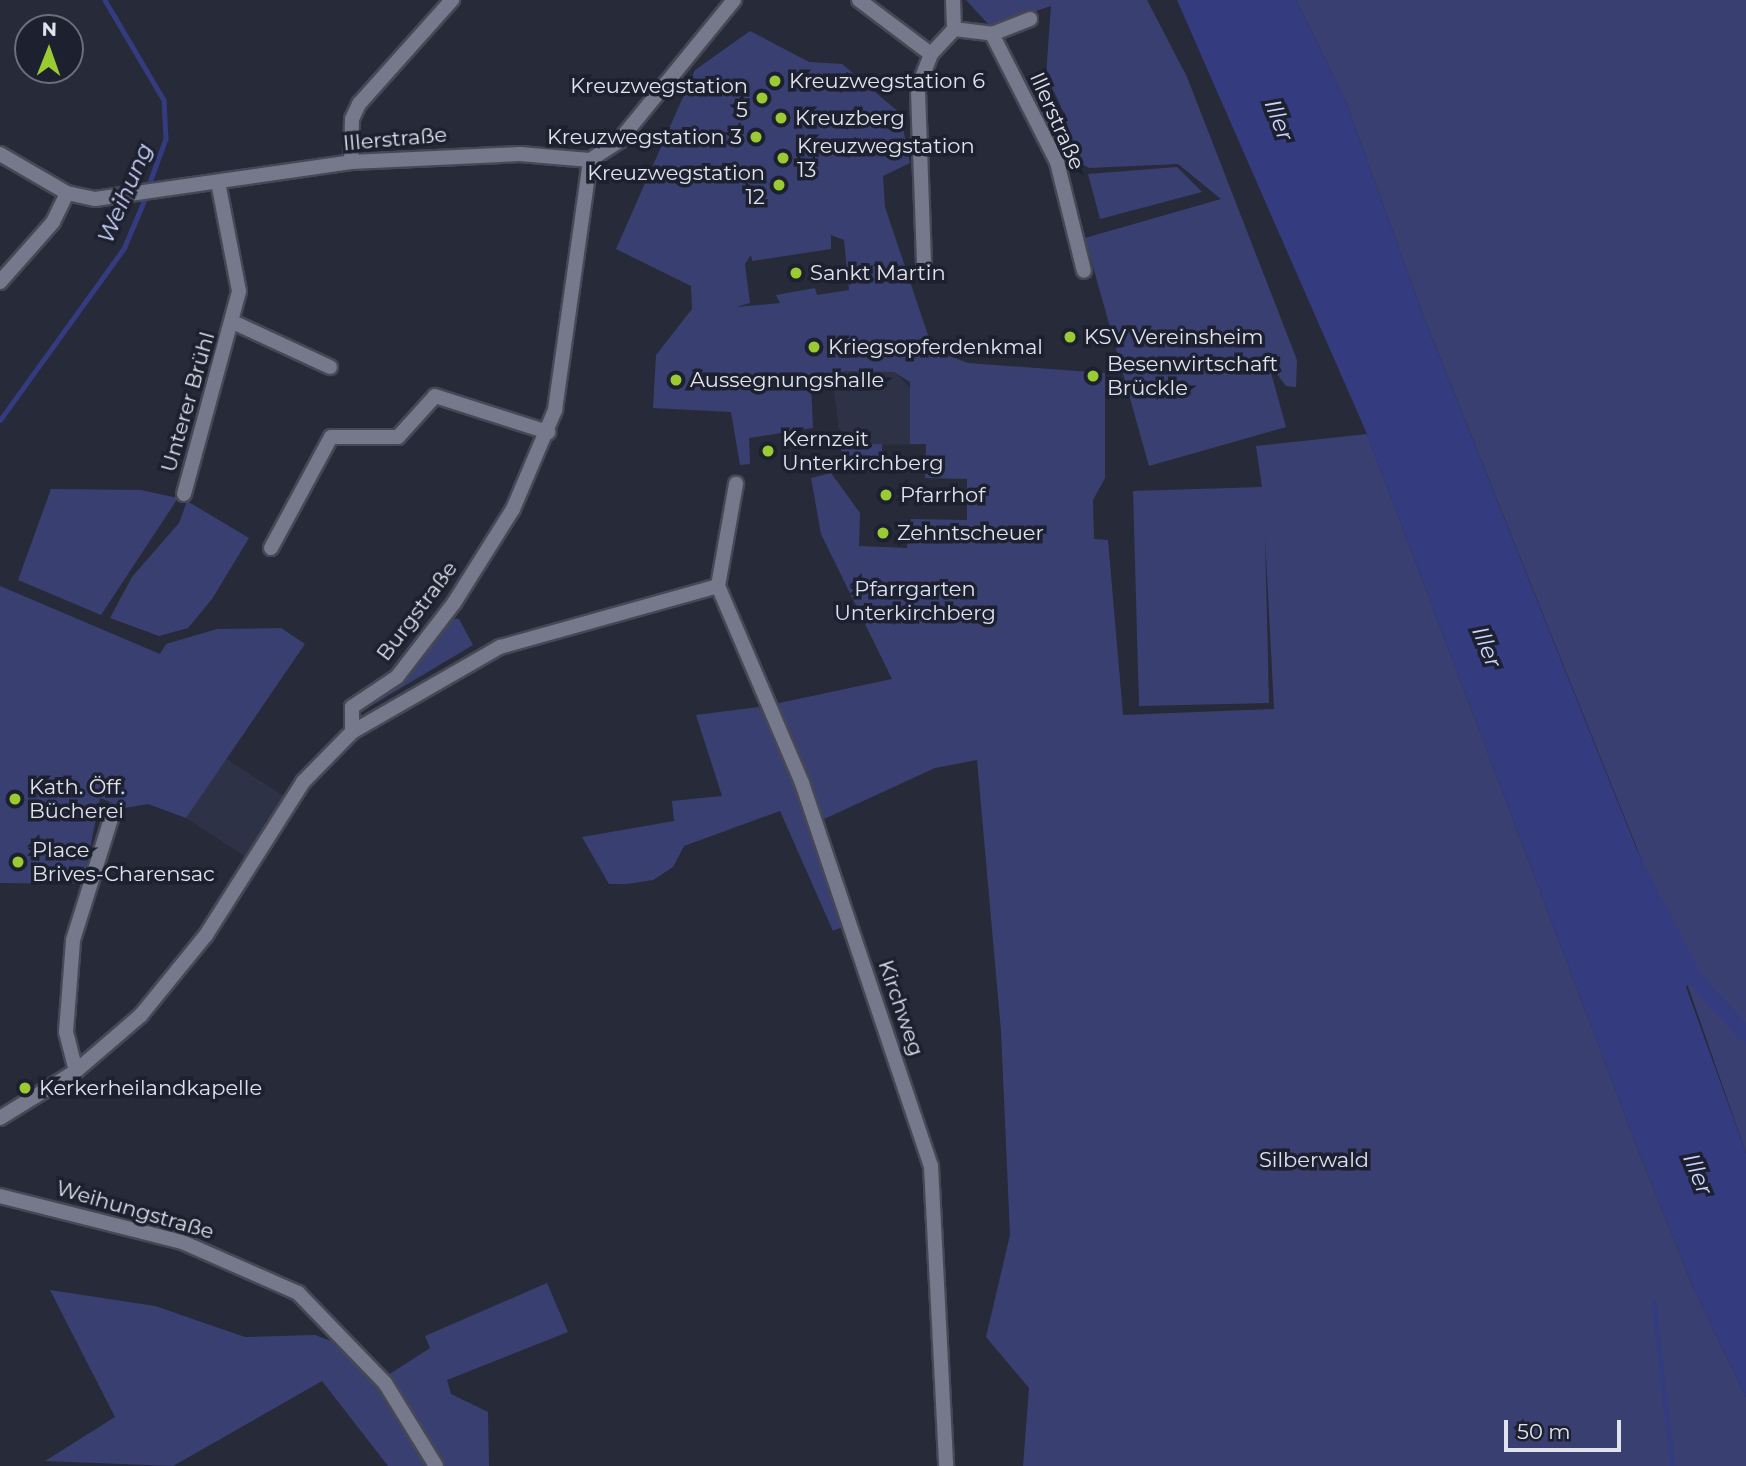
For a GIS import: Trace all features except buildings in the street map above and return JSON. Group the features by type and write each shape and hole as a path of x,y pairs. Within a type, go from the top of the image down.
{"street":[{"path":"351,162 352,119 359,104 452,0"},
{"path":"590,160 626,133 734,0"},
{"path":"859,0 931,54"},
{"path":"924,263 918,89 931,54 954,29 953,0"},
{"path":"954,29 992,34 1030,19"},
{"name":"Illerstraße","path":"992,34 1057,162 1084,271"},
{"name":"Illerstraße","path":"0,154 67,193 131,197 351,162 520,154 590,160"},
{"name":"Burgstraße","path":"352,732 352,706 397,677 454,603 513,509 545,431 564,362 590,160"},
{"name":"Unterer Brühl","path":"184,494 233,322 239,291 219,182"},
{"path":"0,282 53,222 67,193"},
{"name":"Unterer Brühl","path":"233,322 330,368"},
{"path":"271,548 331,437 398,438 435,396 545,431"},
{"path":"0,1118 76,1071 149,1005 206,935 303,782 352,732 490,651 718,586 736,484"},
{"name":"Kirchweg","path":"718,586 802,783 931,1166 946,1466"},
{"path":"76,1071 66,1032 73,940 113,811"},
{"name":"Weihungstraße","path":"0,1196 182,1242 290,1289 336,1327 407,1413 436,1466"}],"shaded area":[{"path":"845,371 895,372 963,444 841,445 832,375"},
{"path":"225,758 285,797 246,857 186,818"}],"green space":[{"path":"966,0 1147,0 1187,77 1297,360 1296,387 1286,386 1268,362 1286,427 1149,466 1085,238 1221,199 1178,164 1089,168 1060,152 1047,122 1065,115 1046,75 1051,6 990,26"},
{"path":"1296,0 1746,0 1746,1153 1659,903 1424,318 1346,102"},
{"name":"Silberwald","path":"750,31 809,62 842,64 900,113 910,163 883,176 885,207 933,350 968,363 1105,373 1105,478 1093,500 1094,539 1108,540 1123,715 1274,709 1265,536 1269,703 1139,706 1133,491 1262,487 1256,446 1367,434 1640,1155 1693,1287 1746,1397 1746,1466 1023,1466 1029,1388 986,1337 1010,1235 1001,1031 977,760 935,768 824,819 770,705 892,679 821,534 811,478 831,473 860,513 859,546 907,548 908,519 967,520 967,479 925,478 926,444 910,444 910,382 894,372 845,371 811,384 813,428 749,438 750,464 740,465 731,412 653,408 656,355 692,309 691,286 616,249 695,70","holes":["831,235 844,240 849,290 817,295 815,288 776,295 780,303 736,307 750,303 745,264 751,255 752,261 831,249"]},
{"path":"1177,167 1202,192 1100,219 1088,174"},
{"path":"882,444 882,458 841,455 841,445"},
{"path":"51,489 141,490 178,498 101,615 18,580"},
{"path":"187,501 249,538 212,599 188,628 159,636 110,618 132,577 179,523"},
{"path":"0,586 160,654 166,644 217,629 281,628 305,644 186,818 148,804 125,808 100,798 83,884 0,883"},
{"path":"450,618 459,619 473,645 374,704"},
{"path":"759,707 796,786 845,926 833,931 780,811 684,846 673,867 653,880 627,884 609,884 582,837 674,821 672,801 722,796 696,715"},
{"path":"547,1283 568,1332 447,1380 451,1394 488,1412 489,1466 388,1466 322,1381 173,1466 45,1461 115,1417 50,1290 155,1306 245,1337 315,1335 331,1341 374,1384 430,1348 425,1336"}],"water":[{"name":"Iller","path":"1177,0 1296,0 1346,102 1424,318 1637,850 1700,972 1686,987 1746,1153 1746,1397 1693,1287 1640,1155 1367,434"}],"waterway":[{"name":"Weihung","path":"105,0 164,100 166,139 148,188"},
{"name":"Weihung","path":"0,420 124,248 146,196"},
{"path":"1676,975 1694,978 1746,1035"},
{"path":"1654,1303 1673,1466"}],"place":[{"name":"Kreuzwegstation 6","path":"775,81"},
{"name":"Kreuzwegstation 5","path":"762,98"},
{"name":"Kreuzberg","path":"781,118"},
{"name":"Kreuzwegstation 3","path":"756,137"},
{"name":"Kreuzwegstation 13","path":"783,158"},
{"name":"Kreuzwegstation 12","path":"779,185"},
{"name":"Sankt Martin","path":"796,273"},
{"name":"KSV Vereinsheim","path":"1070,337"},
{"name":"Kriegsopferdenkmal","path":"814,347"},
{"name":"Besenwirtschaft Brückle","path":"1093,376"},
{"name":"Aussegnungshalle","path":"676,380"},
{"name":"Kernzeit Unterkirchberg","path":"768,451"},
{"name":"Pfarrhof","path":"886,495"},
{"name":"Zehntscheuer","path":"883,533"},
{"name":"Kath. Öff. Bücherei","path":"15,799"},
{"name":"Place Brives-Charensac","path":"18,862"},
{"name":"Kerkerheilandkapelle","path":"25,1088"}],"park label":[{"name":"Pfarrgarten Unterkirchberg","path":"915,601"}]}
